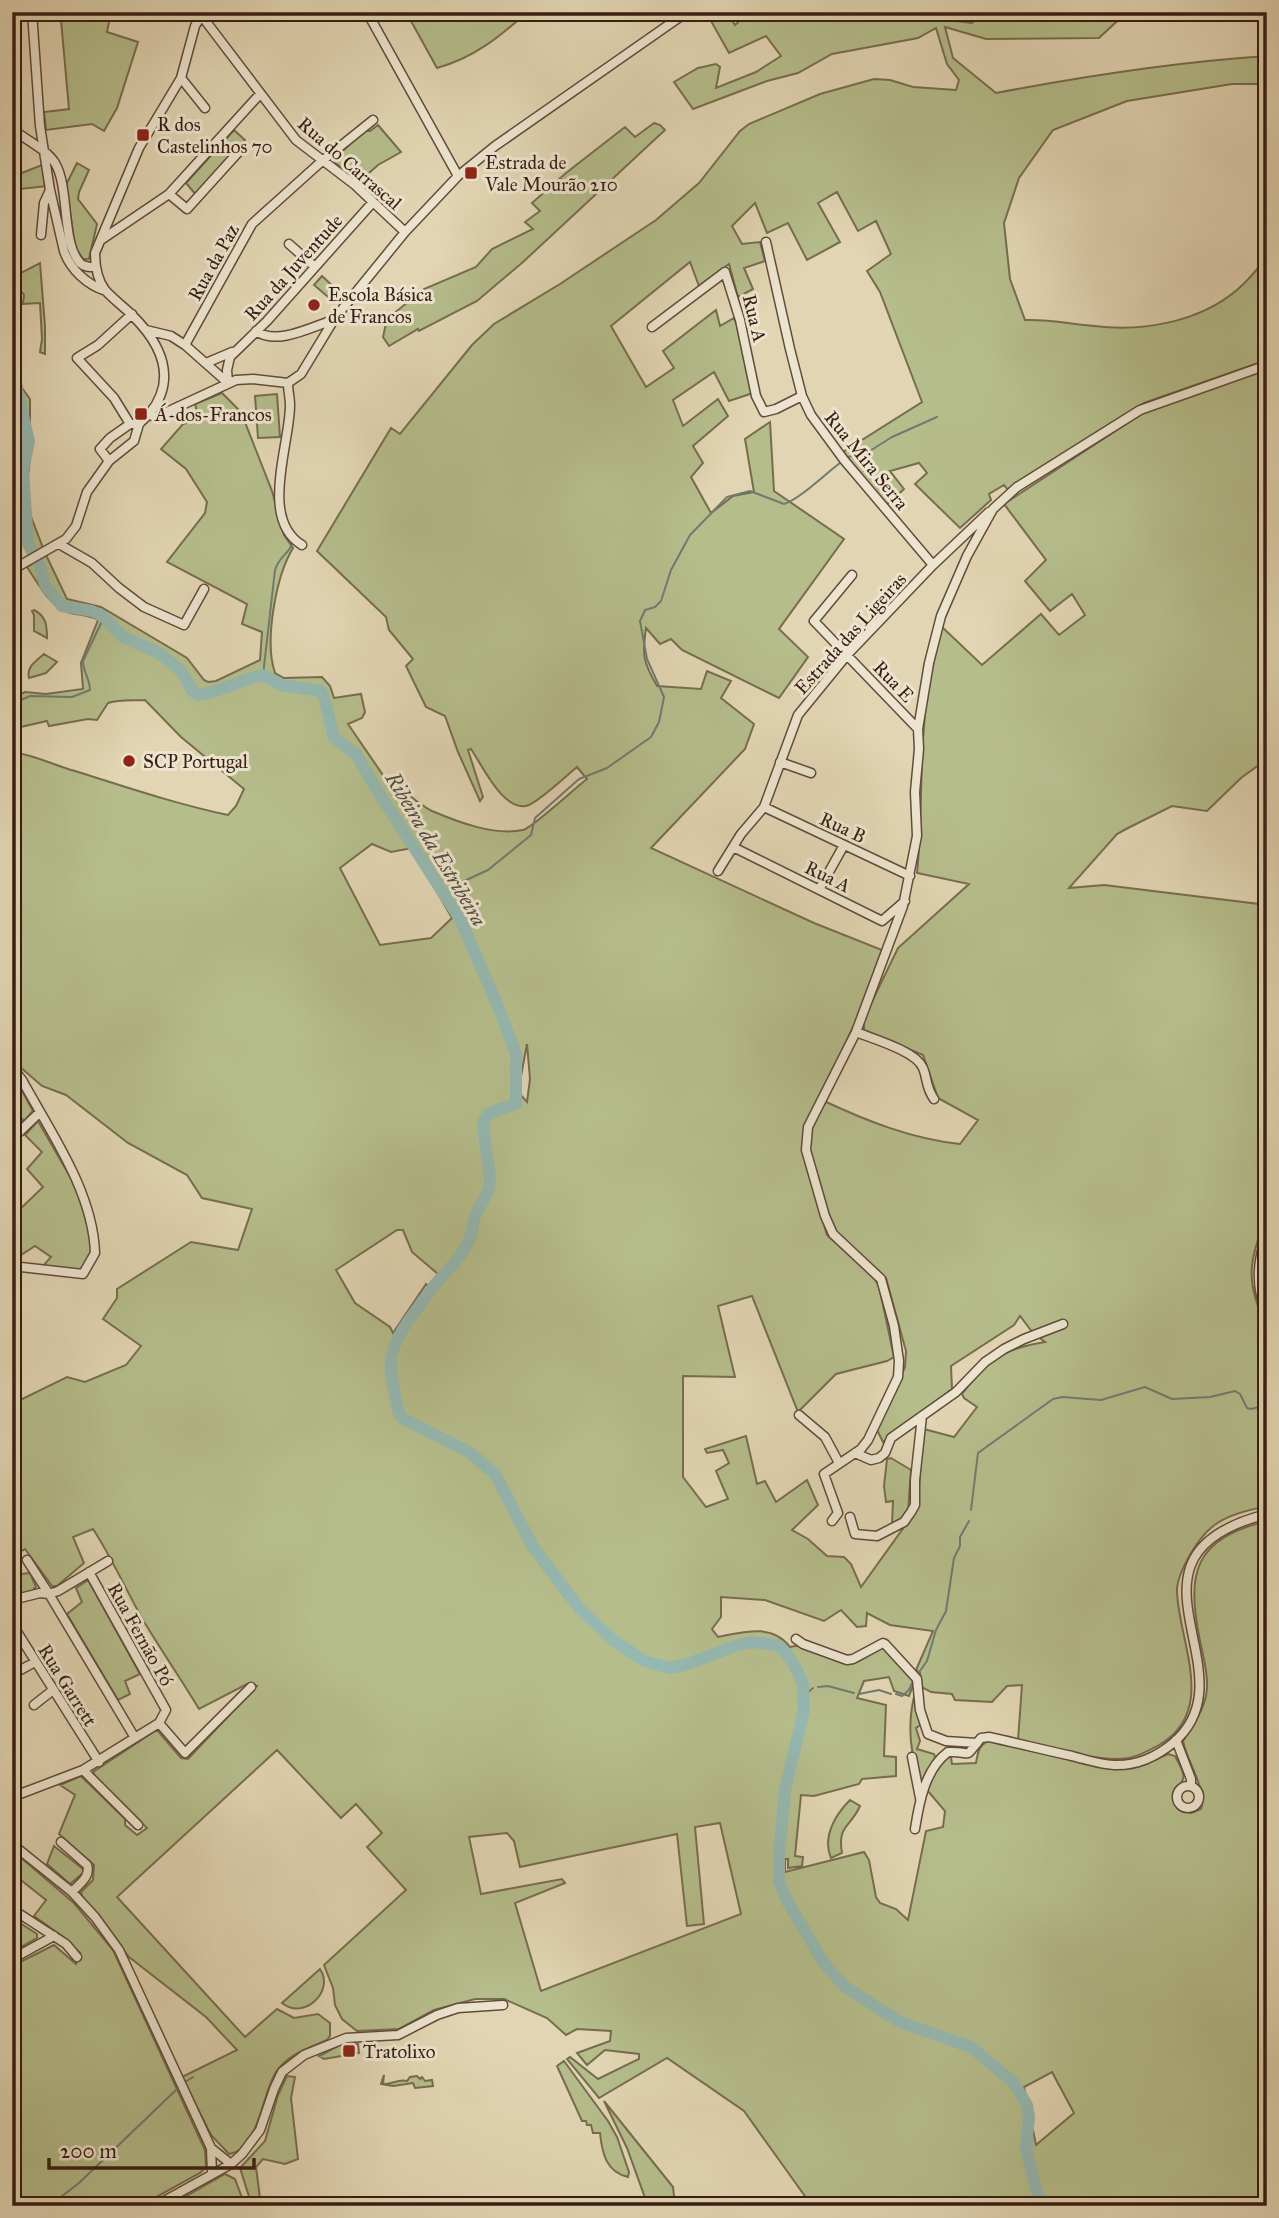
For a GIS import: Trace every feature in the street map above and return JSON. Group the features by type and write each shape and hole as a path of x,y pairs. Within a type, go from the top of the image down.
{"street":[{"path":"32,12 40,127 50,190 66,259 79,274 106,291 132,314 157,346 164,371 162,388 152,416"},
{"path":"367,12 458,176"},
{"path":"109,461 100,449 110,438 134,424 204,396 228,383 253,379 288,383 301,374 334,320 405,232 458,176 495,146 687,12"},
{"path":"106,291 95,267 95,253 139,148 181,78 195,26 202,14"},
{"name":"Rua do Carrascal","path":"202,14 296,140 373,202 405,232"},
{"path":"181,78 205,108"},
{"path":"100,240 169,194 260,94"},
{"name":"Rua da Paz","path":"185,345 252,224 322,161 373,120"},
{"path":"12,129 55,163 70,235 79,261 85,266 95,267"},
{"path":"169,194 187,209 243,147"},
{"path":"41,235 44,203 50,190"},
{"name":"Rua da Juventude","path":"206,363 234,351 256,331 373,202"},
{"name":"Rua Mira Serra","path":"766,242 802,396 811,415 824,435 933,565"},
{"path":"289,243 315,267"},
{"name":"Rua A","path":"652,327 724,272 740,320 756,396 764,412 802,396"},
{"path":"12,570 72,533 88,492 109,461 134,441 134,424 77,358 99,345 132,314"},
{"path":"256,331 261,335 281,336 334,320"},
{"path":"146,330 170,336 185,345 228,383"},
{"path":"228,383 227,363 234,351"},
{"name":"Estrada das Ligeiras","path":"719,871 741,834 764,807 798,715 847,655 933,565 992,509 1017,487 1140,410 1267,365"},
{"path":"288,383 290,406 280,464 280,508 288,535 302,545"},
{"path":"832,1521 838,1513 824,1474 869,1440 898,1377 899,1360 894,1326 881,1279 834,1234 825,1216 806,1150 808,1127 856,1032 905,901 917,836 915,792 918,729 929,663 941,616 967,556 992,509"},
{"path":"58,544 106,574 119,589 144,607 184,625 204,589"},
{"name":"Rua E","path":"852,575 814,621 918,729"},
{"path":"780,762 811,773"},
{"name":"Rua B","path":"764,807 910,876"},
{"path":"820,888 844,845"},
{"name":"Rua A","path":"733,847 882,920 905,901"},
{"path":"856,1032 915,1057 923,1068 926,1084 934,1099"},
{"path":"12,1067 22,1080 79,1184 87,1203 95,1253 83,1274 12,1266"},
{"path":"12,1139 40,1112"},
{"path":"1267,1235 1261,1251 1258,1276 1267,1312"},
{"path":"855,1453 871,1460 879,1458 885,1454 891,1438 956,1392 985,1362 1004,1349 1063,1324"},
{"path":"799,1415 825,1437 839,1463"},
{"path":"849,1517 855,1534 877,1536 904,1522 915,1505 922,1416"},
{"path":"915,1829 920,1800 939,1759 948,1752 967,1754 974,1750 981,1738 989,1737 1104,1764 1128,1765 1159,1754 1176,1740 1194,1714 1200,1682 1186,1608 1185,1590 1189,1569 1200,1550 1217,1533 1237,1522 1267,1514"},
{"path":"27,1560 135,1738"},
{"path":"12,1600 40,1592 49,1594 108,1561"},
{"name":"Rua Fernão Pó","path":"89,1572 166,1710 159,1723"},
{"name":"Rua Garrett","path":"12,1624 99,1762"},
{"path":"796,1639 839,1659 847,1660 853,1660 885,1644 917,1679 920,1710 928,1734 946,1741 977,1743"},
{"path":"15,1673 35,1662"},
{"path":"12,1797 99,1762 159,1723 185,1754 251,1687"},
{"path":"33,1705 53,1690"},
{"path":"1176,1740 1191,1779 1191,1786"},
{"path":"912,1757 920,1800"},
{"path":"83,1770 138,1825"},
{"path":"61,1842 87,1865 89,1870 88,1875 72,1892"},
{"path":"12,1844 72,1892 95,1917 119,1950 211,2148 212,2173"},
{"path":"12,1909 66,1944 77,1957"},
{"path":"12,1959 54,1936"},
{"path":"155,2206 230,2164 248,2147 260,2130 278,2080 286,2068 318,2048 351,2037 398,2035 447,2011 503,2005"},
{"path":"211,2148 230,2164"}],"green space":[{"path":"86,12 111,12 107,32 138,42 117,108 104,131 92,124 46,130 44,112 69,109 61,20 86,18"},
{"path":"406,12 527,12 485,46 462,59 437,68"},
{"path":"706,12 726,12 735,25 750,12 902,12 906,15 972,23 978,17 996,19 1008,15 1008,12 1127,12 1099,38 986,39 945,27 953,58 996,93 1131,70 1267,56 1267,84 1232,84 1127,101 1053,130 1019,178 1004,223 1010,279 1025,320 1113,327 1151,326 1170,322 1206,310 1223,300 1246,282 1267,257 1267,360 1144,403 1008,490 1004,485 989,494 991,500 960,528 915,484 927,473 919,463 890,471 904,489 886,505 843,452 922,402 880,292 867,271 891,254 876,221 858,231 837,192 818,203 840,242 807,260 788,223 767,233 755,203 732,226 742,244 760,242 765,261 744,268 753,289 738,297 729,264 699,286 690,262 611,326 646,387 674,368 663,351 716,310 720,326 734,318 741,334 753,393 729,401 714,372 673,400 683,426 718,399 728,416 693,446 703,463 691,477 711,513 733,496 754,492 745,439 770,422 774,491 844,539 779,629 808,657 779,698 682,650 671,639 660,644 646,628 644,652 646,664 657,686 701,689 707,671 731,681 721,698 754,724 745,749 651,848 814,923 882,950 854,1025 804,1131 802,1148 827,1235 874,1278 879,1286 894,1357 836,1374 798,1412 752,1296 718,1306 735,1377 683,1376 683,1477 706,1507 728,1499 716,1471 729,1463 723,1450 707,1453 705,1449 746,1436 757,1484 765,1481 776,1502 807,1480 818,1505 792,1530 808,1539 827,1556 844,1557 851,1564 861,1587 917,1509 924,1429 954,1437 977,1407 962,1394 980,1372 1007,1352 1045,1342 1033,1333 1020,1316 1014,1325 951,1366 952,1389 883,1442 877,1430 905,1367 906,1351 886,1278 837,1233 808,1150 811,1129 824,1101 890,1128 942,1142 960,1144 978,1120 938,1098 923,1055 864,1030 864,1018 898,948 969,884 917,873 924,726 941,626 982,665 1041,614 1059,635 1085,615 1072,594 1050,611 1025,581 1046,560 1004,504 1146,411 1267,368 1267,759 1241,778 1207,811 1172,806 1117,834 1069,888 1104,885 1267,905 1267,1217 1253,1259 1252,1284 1267,1326 1267,1506 1231,1516 1212,1527 1195,1548 1180,1576 1177,1592 1179,1612 1191,1675 1187,1714 1177,1731 1159,1745 1141,1754 1116,1759 1074,1754 1018,1740 1022,1685 1007,1686 992,1702 955,1700 952,1694 931,1692 922,1687 920,1673 916,1670 933,1631 890,1625 867,1613 866,1626 857,1627 841,1610 824,1621 765,1600 721,1597 721,1617 712,1629 718,1637 766,1632 783,1639 790,1647 806,1647 847,1663 858,1662 883,1646 915,1680 909,1696 894,1691 889,1677 864,1681 857,1698 886,1705 884,1756 896,1757 896,1776 862,1779 859,1784 814,1796 801,1795 795,1856 803,1857 802,1866 788,1868 788,1859 785,1859 785,1872 864,1852 869,1860 876,1897 880,1903 896,1909 908,1920 926,1831 943,1827 945,1811 927,1790 937,1768 946,1757 951,1757 952,1764 976,1763 980,1748 988,1741 1111,1769 1138,1767 1168,1754 1175,1756 1184,1775 1174,1793 1178,1809 1191,1813 1201,1809 1202,1793 1183,1741 1202,1709 1207,1688 1196,1617 1196,1577 1201,1562 1210,1549 1243,1528 1267,1521 1267,2206 812,2206 744,2111 667,2058 599,2098 567,2059 570,2057 598,2079 639,2059 639,2054 605,2050 587,2065 577,2053 610,2041 611,2031 577,2029 566,2035 547,2018 504,1999 475,1999 434,2010 399,2029 357,2031 342,2019 335,2005 333,1988 324,1965 406,1890 367,1847 382,1833 356,1804 341,1818 277,1750 117,1897 245,2037 277,2009 294,2018 318,2014 330,2023 330,2036 327,2040 293,2056 276,2072 253,2132 239,2150 229,2154 211,2135 182,2077 237,2050 206,2017 129,1957 82,1896 81,1892 93,1880 94,1865 59,1834 75,1795 60,1785 81,1776 125,1819 125,1825 137,1835 147,1828 93,1772 155,1731 158,1731 181,1758 188,1759 257,1686 247,1684 199,1709 143,1620 93,1529 73,1537 84,1563 57,1586 52,1586 25,1549 12,1556 12,1408 20,1400 67,1377 85,1382 126,1365 141,1346 103,1319 117,1298 117,1289 191,1242 238,1250 252,1209 202,1198 187,1175 128,1143 66,1095 42,1086 12,1060 12,752 228,815 244,789 181,737 145,700 108,703 97,720 88,719 49,726 47,721 12,729 12,698 25,692 46,694 83,689 81,663 98,620 69,613 53,603 27,567 46,555 67,599 101,607 187,658 208,682 216,681 260,660 262,632 242,624 247,604 167,562 205,513 207,502 186,469 161,449 183,424 199,419 195,404 222,393 241,412 272,491 284,535 293,548 281,575 271,627 275,673 284,678 322,677 330,686 334,698 361,694 365,712 362,718 348,724 387,781 426,808 488,830 512,831 528,828 587,779 577,767 540,798 529,805 520,806 511,803 495,787 471,749 468,750 483,797 480,801 445,716 426,707 406,666 413,659 389,630 386,617 317,551 391,428 400,434 472,345 494,324 656,220 699,183 740,131 749,124 820,94 874,79 890,80 913,87 956,90 959,80 947,64 936,28 918,38 832,54 798,73 767,81 693,109 674,82 698,68 716,64 720,67 716,88 756,72 781,56 766,36 729,53","holes":["372,844 391,852 412,848 452,918 431,938 380,945 340,868","527,1044 530,1079 527,1102 518,1092","397,1230 403,1230 412,1252 438,1274 428,1286 426,1284 393,1333 390,1327 355,1303 336,1270","720,1823 741,1914 541,1991 515,1903 565,1883 562,1879 481,1894 469,1837 507,1833 514,1841 520,1867 677,1834 687,1926 704,1924 695,1827","1052,2072 1074,2113 1036,2145 1024,2087"]},
{"path":"654,123 665,130 523,262 477,301 389,346 383,337 387,319 424,289 476,267 492,249 533,229 525,222 540,211 532,203 625,127 635,137"},
{"path":"378,125 401,152 378,165 360,181 335,163 334,159 364,131 370,131"},
{"path":"234,130 245,140 196,195 186,183"},
{"path":"77,163 89,170 78,199 97,224 89,259 83,259 75,247 67,190 67,183"},
{"path":"42,165 48,186 20,189 19,174"},
{"path":"40,263 45,354 40,352 40,303 23,304 24,295 13,286 13,277"},
{"path":"322,276 336,289 328,297 314,285"},
{"path":"12,355 22,388 30,399 30,459 26,492 30,514 43,548 31,554 17,510 14,511 12,540"},
{"path":"277,394 280,437 258,438 255,396"},
{"path":"34,610 45,621 47,638 34,631"},
{"path":"44,654 57,662 46,673 29,678 30,667"},
{"path":"12,1077 33,1111 24,1121 12,1109"},
{"path":"38,1121 76,1187 83,1209 93,1247 84,1266 79,1270 43,1266 51,1257 35,1246 12,1261 12,1217 43,1187 27,1169 42,1152 25,1135"},
{"path":"891,1458 911,1470 908,1512 892,1524 893,1501 886,1502 884,1486 887,1459"},
{"path":"12,1559 20,1574 30,1573 36,1587 32,1591 12,1596"},
{"path":"88,1580 140,1674 125,1681 130,1694 118,1700 67,1614 82,1602 76,1588"},
{"path":"915,1693 922,1724 916,1728 920,1741 917,1749 934,1754 935,1757 924,1786 912,1752 911,1716"},
{"path":"850,1800 860,1806 843,1831 842,1853 831,1858 829,1834 839,1812"},
{"path":"54,1846 83,1869 83,1873 70,1884 47,1864"},
{"path":"12,1850 74,1903 113,1950 205,2150 206,2167 200,2173 140,2206 12,2206 12,1966 54,1945 76,1964 80,1953 66,1939 34,1916 46,1900 12,1873"},
{"path":"12,1918 37,1934 37,1938 12,1952"},
{"path":"320,1969 324,1978 323,1986 315,2001 299,2008 291,2008 282,2003"},
{"path":"358,2044 359,2053 324,2059 319,2056 340,2045"},
{"path":"564,2061 617,2137 629,2172 628,2177 610,2166 602,2148 600,2133 593,2133 591,2125 582,2121 557,2066"},
{"path":"384,2075 383,2084 407,2081 410,2077 417,2076 425,2081 432,2080 433,2086 415,2088 413,2083 393,2086 381,2084"},
{"path":"287,2076 295,2077 291,2098 298,2159 285,2164 263,2159 256,2167 261,2206 252,2206 240,2168 265,2141 278,2095"},
{"path":"604,2101 673,2187 675,2206 648,2206 627,2148"},
{"path":"225,2174 235,2179 245,2206 169,2206"}],"waterway":[{"name":"Ribeira da Estribeira","path":"12,369 29,441 23,470 28,544 39,563 45,585 62,606 92,611 104,617 123,637 159,653 181,671 198,695 263,675 281,685 321,691 324,698"},
{"path":"848,457 865,454 892,437 937,417"},
{"path":"445,895 449,888 488,870 531,835 535,818 579,779 607,768 651,737 659,722 664,697 647,659 640,621 645,610 655,607 661,601 671,570 690,535 727,497 750,491 784,504 805,492 840,463"},
{"path":"263,675 275,570 292,544"},
{"path":"12,704 30,696 72,697 90,690 83,661 104,617"},
{"name":"Ribeira da Estribeira","path":"326,705 334,738 356,754 460,919 516,1054 516,1104 493,1112 484,1121 490,1185 475,1217 471,1235 458,1258 404,1327 393,1350 391,1372 399,1414 469,1452 495,1474 533,1547 579,1608 613,1640 644,1661 670,1668 753,1642 777,1645 787,1654 803,1684 804,1710 785,1790 779,1856 779,1881 787,1901 824,1963 844,1986 900,2022 971,2047 1014,2083 1027,2105 1029,2117 1026,2149 1038,2196 1046,2206"},
{"path":"971,1510 978,1453 1053,1399 1062,1397 1101,1400 1145,1387 1172,1399 1210,1397 1235,1391 1240,1394 1247,1408 1267,1405"},
{"path":"917,1675 927,1661 936,1630 946,1611 954,1558 960,1546 960,1537 969,1521"},
{"path":"896,1694 902,1696 913,1681"},
{"path":"818,1687 828,1686 854,1693"},
{"path":"804,1696 813,1688"},
{"path":"859,1694 879,1690 891,1694"},
{"path":"185,2082 193,2077"},
{"path":"49,2206 79,2183 177,2089"}],"place":[{"name":"R dos Castelinhos 70","path":"143,135"},
{"name":"Estrada de Vale Mourão 210","path":"471,173"},
{"name":"Escola Básica de Francos","path":"314,305"},
{"name":"Á-dos-Francos","path":"141,414"},
{"name":"SCP Portugal","path":"129,761"},
{"name":"Tratolixo","path":"349,2051"}]}
